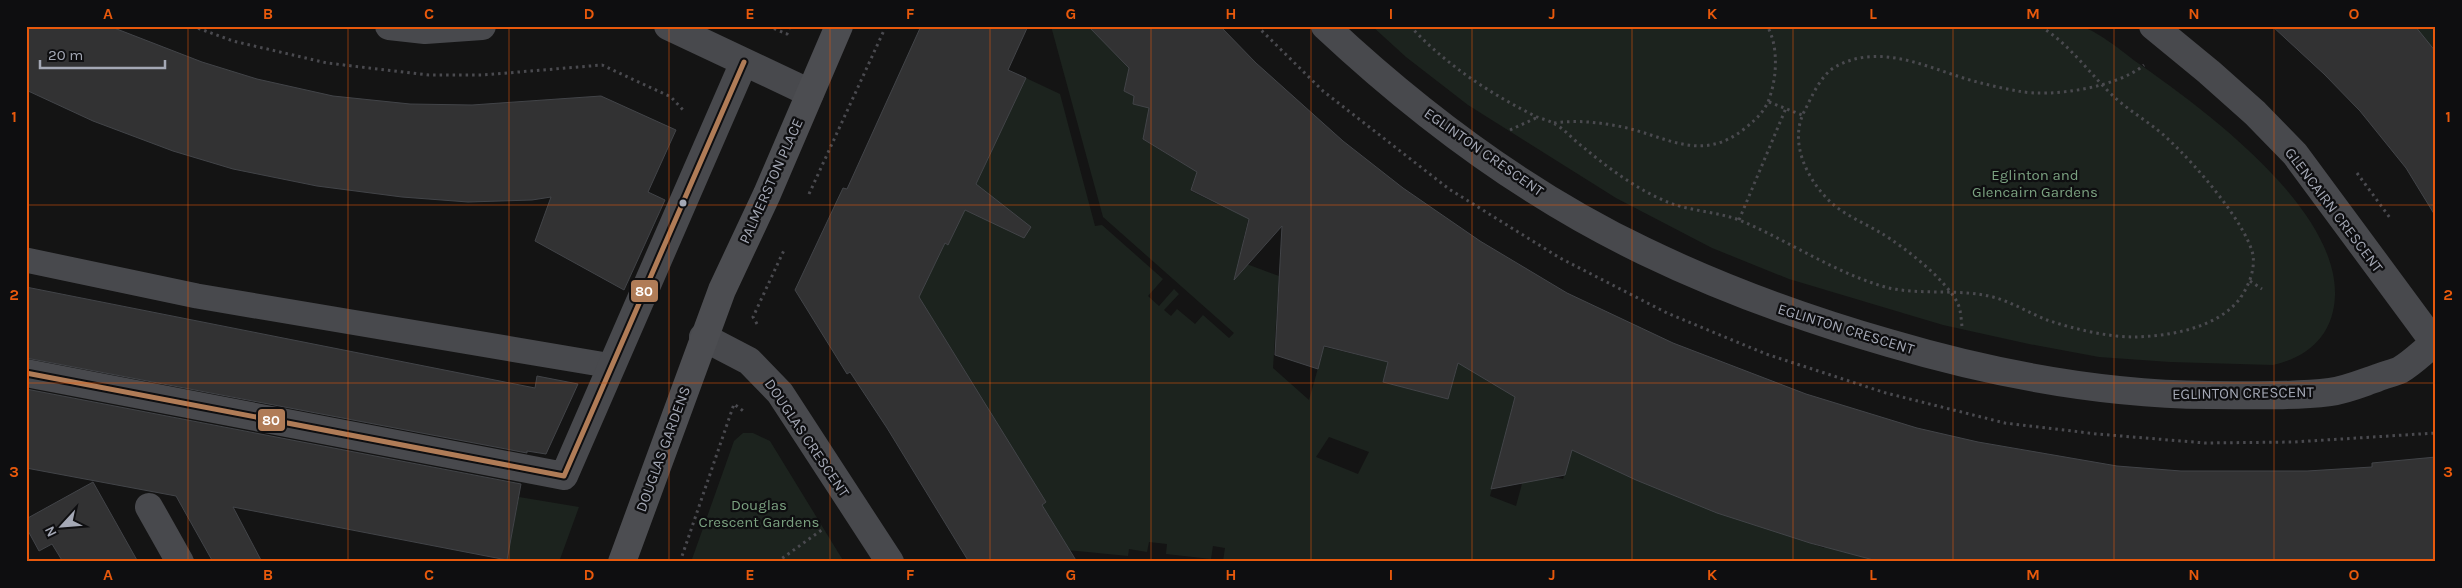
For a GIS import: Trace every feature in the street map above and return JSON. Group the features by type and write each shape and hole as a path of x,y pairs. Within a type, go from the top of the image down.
{"street":[{"path":"389,26 425,30 482,26"},
{"path":"668,26 810,93"},
{"name":"PALMERSTON PLACE","path":"703,337 839,26"},
{"name":"EGLINTON CRESCENT","path":"1325,26 1404,96 1455,134 1548,197 1619,238 1669,262 1766,303 1844,330 1956,362 1999,372 2133,393 2281,394 2333,392 2400,370 2435,344"},
{"name":"GLENCAIRN CRESCENT","path":"2160,32 2255,113 2295,154 2435,344"},
{"path":"26,373 564,476 744,62"},
{"name":"DOUGLAS GARDENS","path":"622,562 703,337"},
{"name":"DOUGLAS CRESCENT","path":"703,337 749,361 780,393 890,562"},
{"path":"149,507 180,562"}],"lane":[{"path":"26,260 196,296 612,366"}],"path":[{"path":"192,26 233,42 327,63 429,75 484,75 602,66 671,97 683,107 685,115"},
{"path":"768,26 787,34 790,26"},
{"path":"807,199 886,26"},
{"path":"1410,26 1437,53 1467,76 1538,117 1554,123 1608,167 1666,202 1695,212 1739,220 1823,264 1858,278 1908,292 1992,297 2046,320 2112,335 2136,337 2172,333 2194,327 2218,317 2236,303 2250,282 2253,258 2247,238 2236,220 2170,141 2109,92 2060,38 2040,26"},
{"path":"1554,123 1586,121 1620,126 1692,146 1708,146 1726,140 1756,119 1769,102 1775,69 1772,33 1768,26"},
{"path":"1956,362 1962,328 1958,305 1950,293 1912,255 1836,206 1822,193 1804,164 1799,148 1798,132 1802,115 1813,95 1834,68 1862,59 1881,57 1908,60 2019,92 2063,91 2103,84 2143,66 2160,32"},
{"path":"1769,102 1802,115"},
{"path":"1739,220 1786,108"},
{"path":"761,330 753,317 786,244"},
{"path":"2250,282 2262,289"},
{"path":"680,562 734,404 753,418"},
{"path":"778,562 823,529"}],"green space":[{"path":"1051,26 1102,26 1130,63 1124,91 1134,96 1133,104 1146,107 1151,94 1161,104 1147,119 1143,139 1180,162 1198,169 1191,191 1230,210 1249,216 1243,241 1250,243 1244,263 1279,276 1273,368 1309,400 1324,347 1388,362 1384,382 1448,399 1464,343 1490,356 1479,375 1492,384 1521,374 1490,496 1516,506 1527,465 1544,478 1563,479 1576,438 1785,534 1824,548 1828,537 1881,562 1227,562 1223,561 1225,548 1213,546 1211,559 1166,554 1167,544 1149,542 1147,552 1129,549 1128,556 1067,550 1042,505 1046,502 928,321 910,281 925,284 937,259 931,237 948,245 952,237 947,202 971,213 982,189 976,184 999,89 1017,96 1026,78 1060,94 1095,226 1102,225 1163,279 1148,296 1159,306 1174,289 1179,294 1164,310 1171,316 1177,309 1195,324 1203,315 1229,338 1234,333 1103,217","holes":["1329,437 1369,452 1358,474 1316,457"]},
{"name":"Eglinton and Glencairn Gardens","path":"1372,26 2079,26 2093,31 2108,41 2194,104 2260,162 2290,194 2314,227 2330,261 2335,295 2334,309 2325,332 2318,341 2298,356 2273,365 2170,362 2099,357 1943,325 1789,279 1712,248 1616,198 1468,105 1406,57"},
{"path":"2401,26 2436,26 2436,52"},
{"name":"Douglas Crescent Gardens","path":"743,433 753,433 770,441 844,562 691,562 734,441"},
{"path":"519,497 579,507 559,562 506,562"}],"building":[{"path":"26,26 109,26 202,62 257,79 333,96 410,104 472,105 601,96 676,130 648,192 665,200 624,290 535,241 551,197 532,200 468,202 402,197 317,186 233,169 173,151 93,121 26,90"},
{"path":"921,26 1028,26 1008,70 1026,78 976,184 1031,227 1024,238 965,210 948,245 945,243 919,297 1046,502 1042,505 1077,562 969,562 887,428 850,372 847,374 795,290 843,188 847,189"},
{"path":"1088,26 1220,26 1256,63 1343,141 1403,188 1480,241 1567,293 1673,343 1806,394 1917,428 1978,442 2117,466 2181,471 2307,471 2372,467 2372,463 2436,457 2436,562 1881,562 1810,543 1717,513 1636,480 1572,450 1565,475 1491,489 1515,397 1458,363 1448,399 1383,382 1388,362 1324,346 1318,369 1275,355 1282,226 1234,280 1249,219 1191,190 1197,172 1143,139 1149,108 1133,104 1134,96 1124,91 1129,68"},
{"path":"2272,26 2415,26 2436,52 2436,217 2406,168 2360,111 2324,74"},
{"path":"26,287 535,388 537,376 578,384 546,454 527,451 527,453 26,358"},
{"path":"26,389 521,484 507,560 233,507 262,562 213,562 176,496 26,468"},
{"path":"93,482 138,562 63,562 52,544 39,551 26,527 26,519"}],"transit line":[{"name":"80","path":"26,373 564,476 744,62"}]}
